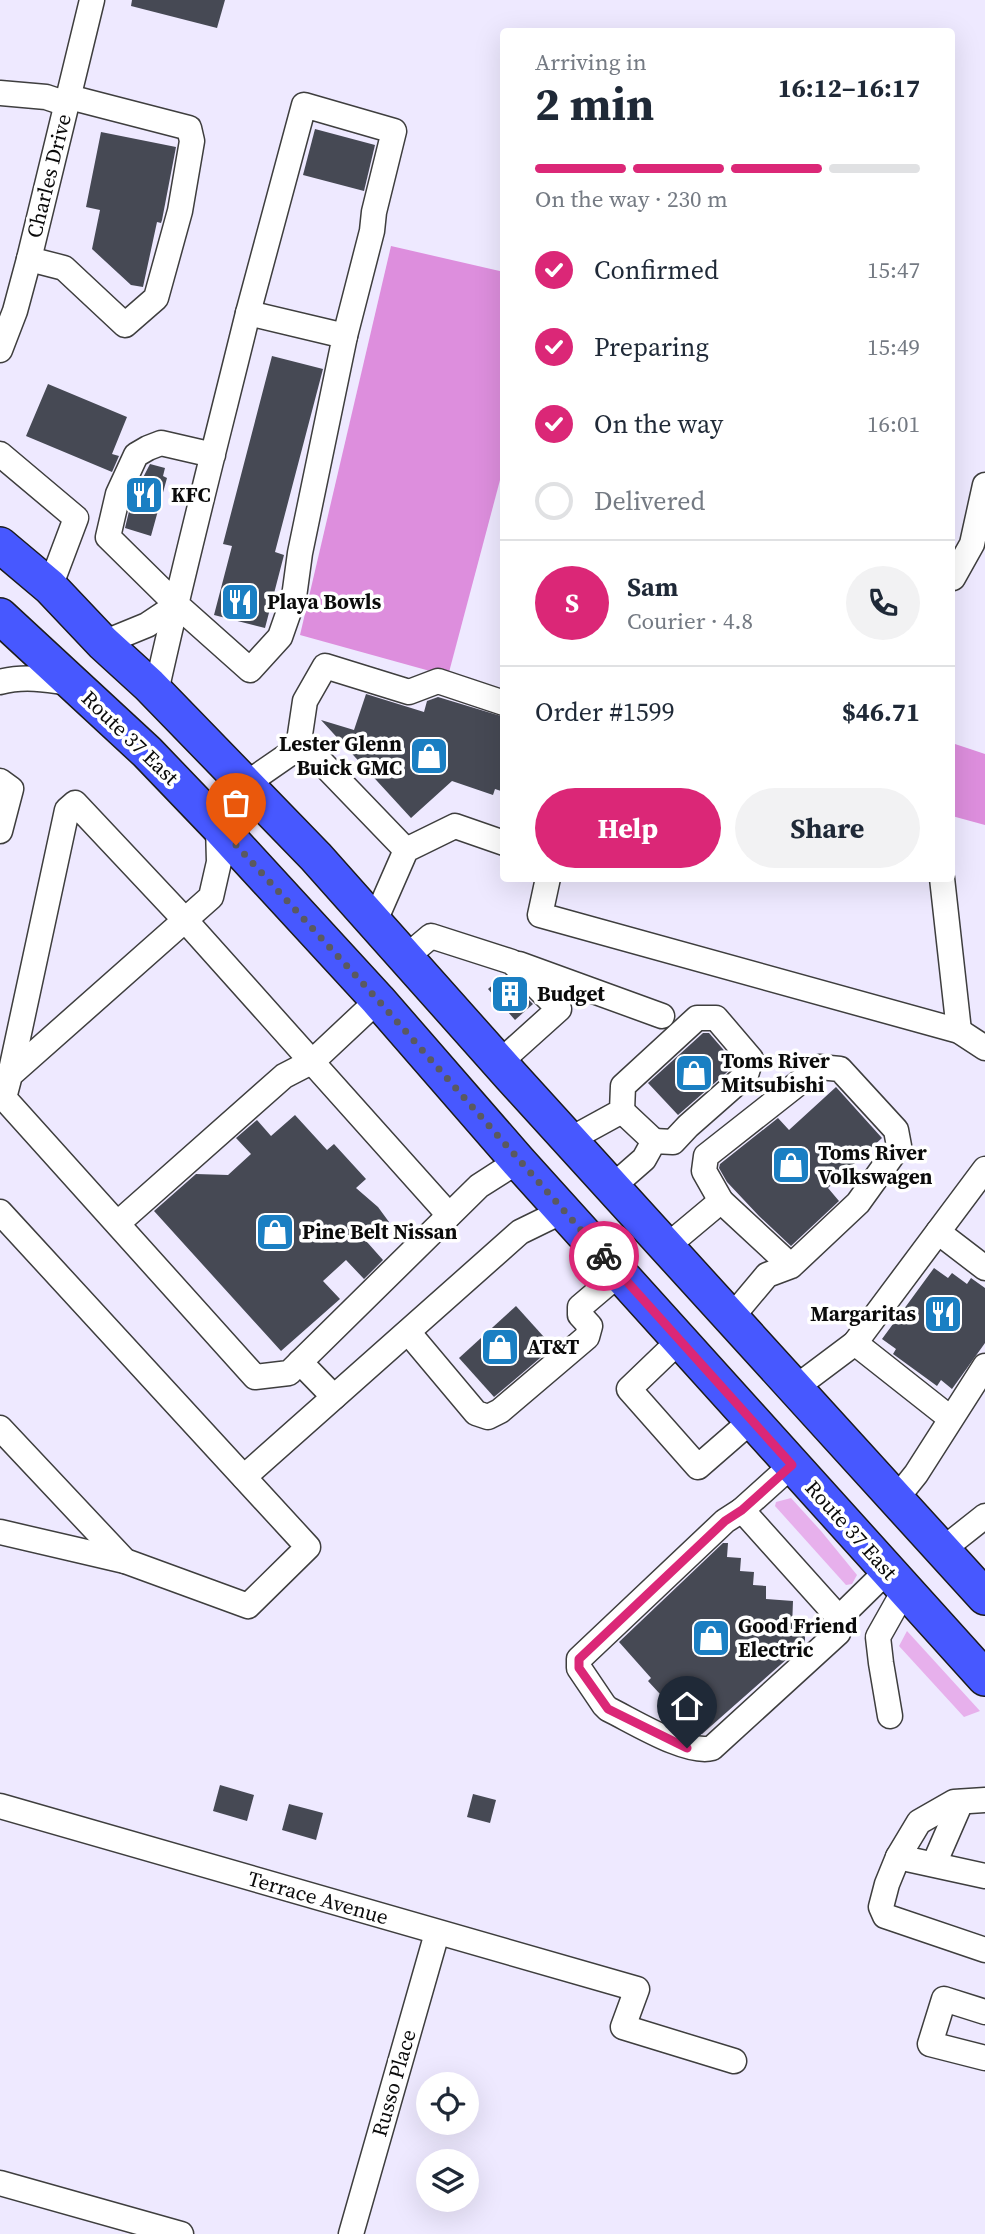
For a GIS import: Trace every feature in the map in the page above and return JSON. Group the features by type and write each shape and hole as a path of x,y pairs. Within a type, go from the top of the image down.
{"highway":[{"path":"0,545 50,587 316,857 985,1598"},
{"name":"Route 37 East","path":"0,616 147,752 218,825 985,1678"}],"street":[{"name":"Charles Drive","path":"0,350 15,312 29,260 60,99 92,0"},
{"path":"0,83 189,128 192,141 180,211 156,298 125,325 64,268 29,260"},
{"path":"0,93 60,99"},
{"path":"156,692 177,605 213,455 248,313 304,105 394,131 345,336 300,553 294,597 279,637 250,670 177,605 107,537 118,495 136,456 161,443 213,455"},
{"path":"248,313 345,336"},
{"path":"0,454 76,518 50,587"},
{"path":"955,574 972,544 985,485"},
{"path":"103,643 147,625 177,605"},
{"path":"246,784 298,748 305,701 325,666 409,692 438,681 500,702"},
{"path":"0,682 14,678 75,684"},
{"path":"299,739 406,850"},
{"path":"0,780 11,789 0,831"},
{"path":"449,1215 313,1061 75,803 67,810 4,1098 255,1377 289,1373 479,1186 518,1161"},
{"path":"10,1075 211,897 219,862 218,825"},
{"path":"374,923 406,850 454,826 500,842"},
{"path":"547,882 540,915 959,1031 985,1048"},
{"path":"942,882 959,1031"},
{"path":"406,957 431,936 662,1016"},
{"path":"512,962 559,1009"},
{"path":"500,1062 581,987"},
{"path":"118,1223 284,1076 313,1061 378,1000"},
{"path":"697,1018 716,1018 751,1059 746,1075 673,1142 654,1141 622,1111 623,1086 697,1018"},
{"path":"731,1318 767,1275 791,1266 858,1203 899,1146 896,1130 840,1069 819,1068 706,1156 704,1171 721,1200 791,1266"},
{"path":"569,1140 622,1111"},
{"path":"612,1187 644,1159 654,1141"},
{"path":"795,1388 855,1343 985,1169"},
{"path":"666,1247 721,1200"},
{"path":"244,1477 520,1232 563,1210"},
{"path":"0,1212 308,1548 248,1606 124,1560 0,1532"},
{"path":"938,1232 985,1268"},
{"path":"408,1332 476,1413 488,1417 500,1411 587,1337 590,1326 580,1315 580,1307 620,1273"},
{"path":"680,1340 629,1388 698,1467 752,1420"},
{"path":"855,1343 950,1418"},
{"path":"300,1362 334,1397"},
{"path":"896,1499 916,1475 985,1366"},
{"path":"0,1428 124,1560"},
{"path":"742,1510 839,1618 838,1633 712,1748 687,1748 608,1709 579,1668 579,1659 725,1521 742,1510 792,1465"},
{"path":"942,1549 985,1516"},
{"path":"839,1618 896,1580"},
{"path":"890,1716 878,1637 896,1580"},
{"path":"979,1801 954,1802 919,1822 898,1857 881,1908 885,1916 985,1950"},
{"path":"934,1864 979,1801"},
{"name":"Terrace Avenue","path":"0,1806 637,1989 623,2028 734,2061"},
{"path":"898,1857 985,1876"},
{"name":"Russo Place","path":"351,2234 438,1933"},
{"path":"985,2012 944,2000 930,2044 985,2058"},
{"path":"0,2183 181,2234"}],"shaded area":[{"path":"391,246 500,271 500,480 448,676 300,635"},
{"path":"955,744 985,754 985,825 955,817"},
{"path":"791,1498 857,1575 852,1584 846,1585 775,1506 776,1502"},
{"path":"907,1631 980,1711 964,1717 899,1646"}],"building":[{"path":"132,0 225,0 217,28 131,6"},
{"path":"315,129 375,145 364,191 303,175"},
{"path":"101,132 176,147 162,220 161,223 157,222 143,287 131,285 92,249 100,210 86,207"},
{"path":"272,356 323,369 275,552 284,555 265,628 214,615 232,546 223,544"},
{"path":"48,384 127,417 112,454 119,456 112,472 26,436"},
{"name":"KFC","path":"150,464 165,468 163,476 167,478 151,536 125,528 132,499"},
{"name":"Lester Glenn Buick GMC","path":"366,694 424,712 427,701 438,697 500,716 500,791 495,789 493,795 452,781 411,818 321,720 354,730"},
{"name":"Budget","path":"504,975 533,1004 515,1020 488,989"},
{"path":"703,1033 709,1033 734,1062 733,1067 678,1115 648,1083"},
{"path":"836,1087 882,1138 828,1188 839,1201 791,1246 727,1182 719,1168 720,1164 778,1118 789,1130"},
{"name":"Pine Belt Nissan","path":"295,1115 327,1150 334,1144 366,1179 356,1188 378,1207 389,1222 367,1242 383,1260 364,1279 346,1260 323,1281 340,1299 281,1351 154,1211 196,1174 228,1175 251,1154 236,1138 257,1120 271,1136"},
{"name":"Margaritas","path":"934,1268 948,1278 952,1273 967,1284 971,1278 985,1288 985,1343 952,1389 941,1380 937,1386 893,1354 896,1349 882,1339"},
{"path":"516,1306 553,1347 494,1397 459,1358"},
{"name":"Good Friend Electric","path":"723,1543 728,1543 727,1557 741,1558 740,1571 754,1572 753,1585 766,1586 766,1599 793,1601 792,1628 805,1629 805,1643 702,1734 695,1732 648,1681 651,1678 619,1642"},
{"path":"220,1785 254,1795 247,1821 213,1811"},
{"path":"473,1794 496,1800 490,1823 467,1817"},
{"path":"289,1804 323,1813 316,1840 282,1830"}],"way so far":[{"path":"236,845 378,1000 604,1256"}],"place":[{"name":"KFC","path":"144,495"},
{"name":"Playa Bowls","path":"240,602"},
{"name":"Lester Glenn Buick GMC","path":"429,756"},
{"name":"Budget","path":"510,994"},
{"name":"Toms River Mitsubishi","path":"694,1073"},
{"name":"Toms River Volkswagen","path":"791,1165"},
{"name":"Pine Belt Nissan","path":"275,1232"},
{"name":"Margaritas","path":"943,1314"},
{"name":"AT&T","path":"500,1347"},
{"name":"Good Friend Electric","path":"711,1638"}],"route":[{"path":"604,1256 792,1465 742,1510 725,1521 579,1659 579,1668 608,1709 687,1748"}]}
